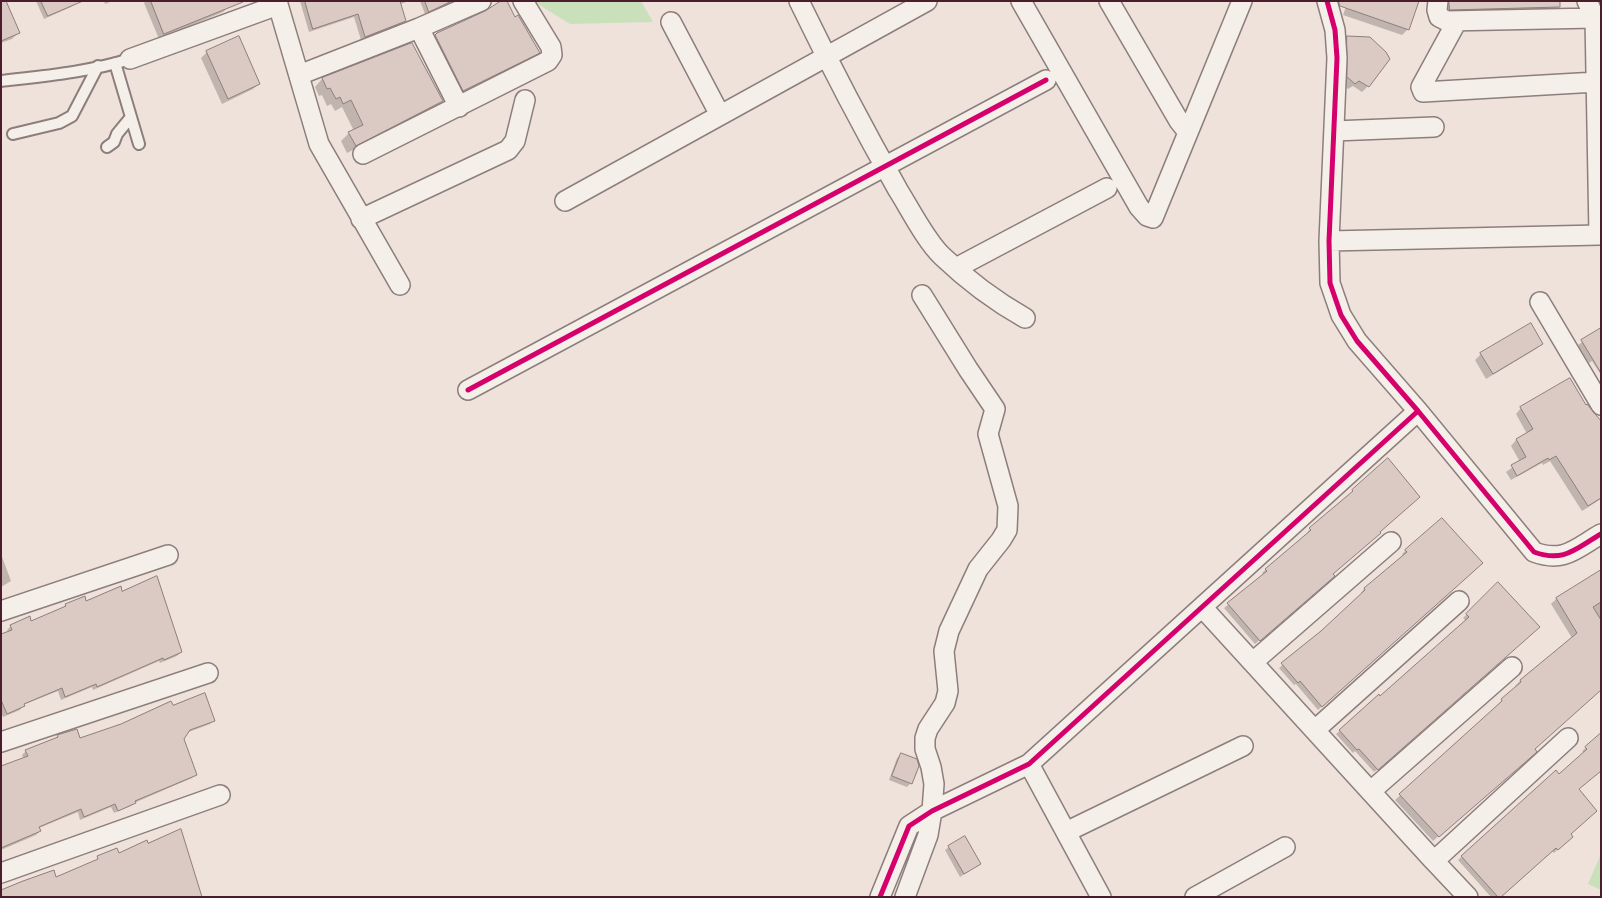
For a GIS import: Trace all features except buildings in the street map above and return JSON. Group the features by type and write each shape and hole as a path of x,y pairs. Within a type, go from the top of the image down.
{"street":[{"path":"299,75 419,28 481,1"},
{"path":"363,154 548,61 552,55 551,47 523,1"},
{"path":"798,1 885,166 918,224 941,256 991,296 1024,318"},
{"path":"565,201 927,1"},
{"path":"1021,1 1139,207 1147,216 1153,218 1242,1"},
{"path":"1109,1 1179,121 1188,131"},
{"path":"1328,1 1335,30 1337,58 1329,241 1330,283 1341,315 1357,341 1418,411 1534,552 1547,557 1561,557 1601,534"},
{"path":"1438,1 1437,10 1440,17 1447,21 1594,18"},
{"path":"1329,241 1599,234 1594,18 1587,1"},
{"path":"122,61 278,3 319,144 400,285"},
{"path":"1457,21 1421,87 1423,92 1596,82"},
{"path":"671,22 720,115"},
{"path":"419,28 459,107"},
{"path":"468,390 1046,80"},
{"path":"361,219 508,150 515,141 525,100"},
{"path":"1334,131 1434,127"},
{"path":"956,268 1107,188"},
{"path":"905,897 928,835 932,811 934,784 925,749 925,738 928,729 945,703 948,691 944,651 949,631 978,568 1001,540 1007,530 1009,521 1005,494 988,434 995,409 922,295"},
{"path":"1540,302 1601,405"},
{"path":"880,897 909,826 932,811 1029,764 1418,411"},
{"path":"1252,662 1391,542"},
{"path":"1,611 168,555"},
{"path":"1314,730 1458,601"},
{"path":"1202,607 1468,897"},
{"path":"1371,792 1512,667"},
{"path":"1,742 208,673"},
{"path":"1434,861 1568,738"},
{"path":"1066,832 1243,746"},
{"path":"1029,764 1102,897"},
{"path":"1,873 220,796"},
{"path":"1194,897 1285,847"}],"lane":[{"path":"1,80 46,76 122,61 131,117 139,144"},
{"path":"13,134 59,123 72,116 98,66"},
{"path":"107,147 114,142 117,134 131,117"}],"green space":[{"path":"533,1 641,1 653,22 570,24"},
{"path":"1601,854 1601,890 1588,884"}],"cycle path":[{"path":"1327,1 1335,30 1337,58 1329,241 1330,283 1341,315 1357,341 1418,411 1534,552 1553,556 1562,555 1569,553 1601,534"},
{"path":"468,390 1046,80"},
{"path":"880,897 909,826 932,811 1029,764 1418,411"}]}
